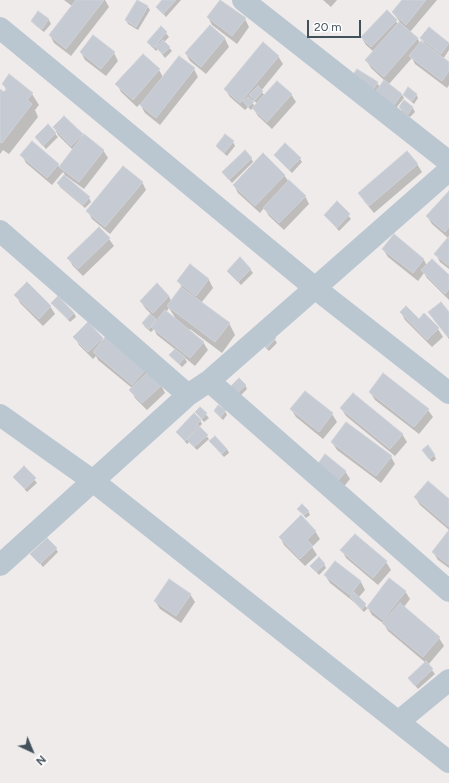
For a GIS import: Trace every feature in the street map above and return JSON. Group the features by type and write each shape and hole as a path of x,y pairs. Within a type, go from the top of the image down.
{"street":[{"path":"243,0 449,162"},
{"path":"0,28 315,288 449,393"},
{"path":"0,565 188,395 208,381 449,170"},
{"path":"0,232 188,395"},
{"path":"208,381 449,591"},
{"path":"0,415 93,481 449,762"},
{"path":"398,722 449,680"}],"building":[{"path":"76,0 104,0 66,49 49,35"},
{"path":"137,0 148,6 136,27 125,20"},
{"path":"162,0 176,0 163,14 156,7"},
{"path":"220,0 246,18 232,36 207,17"},
{"path":"402,0 426,0 406,25 392,12"},
{"path":"387,10 397,20 371,47 361,37"},
{"path":"38,11 49,19 42,29 31,21"},
{"path":"399,22 418,38 384,77 365,60"},
{"path":"210,25 225,38 201,67 185,53"},
{"path":"161,26 167,32 153,48 147,42"},
{"path":"429,27 449,43 441,54 420,38"},
{"path":"93,35 115,52 101,69 80,52"},
{"path":"163,40 170,47 163,54 155,47"},
{"path":"421,41 449,62 449,71 442,81 409,56"},
{"path":"263,42 279,56 240,103 224,89"},
{"path":"143,54 160,69 133,100 115,84"},
{"path":"179,56 195,68 156,118 140,105"},
{"path":"357,69 378,82 373,90 352,76"},
{"path":"9,74 33,93 27,100 32,104 2,143 0,142 0,89 4,92 7,88 2,84"},
{"path":"384,80 402,94 394,105 376,91"},
{"path":"277,81 292,94 267,122 252,108"},
{"path":"258,86 263,91 255,100 249,95"},
{"path":"408,87 417,94 412,101 403,95"},
{"path":"248,97 254,102 248,107 243,101"},
{"path":"404,100 413,107 408,114 399,107"},
{"path":"64,116 83,134 71,146 53,127"},
{"path":"48,124 56,133 43,146 35,137"},
{"path":"84,134 104,150 79,182 59,167"},
{"path":"225,134 234,141 224,153 216,146"},
{"path":"32,141 59,164 47,178 20,155"},
{"path":"285,143 301,158 289,170 274,155"},
{"path":"245,150 252,158 229,180 222,172"},
{"path":"407,151 418,164 369,206 358,193"},
{"path":"263,153 285,175 255,206 233,185"},
{"path":"123,166 143,182 105,227 86,211"},
{"path":"64,175 90,197 83,205 57,183"},
{"path":"289,180 306,196 279,223 263,208"},
{"path":"449,191 449,227 445,232 426,216"},
{"path":"337,201 350,214 337,228 324,215"},
{"path":"99,227 110,238 78,269 67,258"},
{"path":"394,234 424,259 413,273 382,249"},
{"path":"449,236 449,266 434,254"},
{"path":"240,257 251,269 238,282 227,271"},
{"path":"432,259 449,275 449,289 445,294 421,270"},
{"path":"190,264 209,279 196,296 177,281"},
{"path":"27,282 51,306 39,319 14,295"},
{"path":"157,283 169,296 153,313 140,301"},
{"path":"181,287 230,323 215,342 167,306"},
{"path":"58,296 74,313 68,319 51,303"},
{"path":"441,302 449,312 448,337 428,312"},
{"path":"406,306 419,319 424,313 439,328 427,340 400,312"},
{"path":"165,310 204,342 190,358 151,327"},
{"path":"150,314 156,319 149,329 142,323"},
{"path":"88,322 103,338 88,352 73,337"},
{"path":"271,333 276,338 267,348 261,342"},
{"path":"106,336 146,369 132,385 93,352"},
{"path":"175,349 185,357 179,364 169,355"},
{"path":"149,371 162,385 142,403 129,390"},
{"path":"383,373 429,409 414,427 369,392"},
{"path":"239,378 246,385 237,393 231,386"},
{"path":"305,391 333,413 319,432 290,409"},
{"path":"353,393 403,434 390,449 340,408"},
{"path":"218,405 226,410 221,417 214,411"},
{"path":"200,407 207,413 202,419 195,412"},
{"path":"194,413 201,420 197,424 199,426 185,441 176,432"},
{"path":"346,422 392,456 376,476 331,442"},
{"path":"200,427 208,435 194,447 187,439"},
{"path":"215,436 227,449 222,454 209,441"},
{"path":"428,445 435,455 429,459 422,450"},
{"path":"325,454 346,471 337,482 317,465"},
{"path":"24,466 36,478 25,489 13,477"},
{"path":"428,481 449,499 449,527 414,497"},
{"path":"302,504 309,511 304,515 297,509"},
{"path":"301,515 316,531 307,540 313,546 300,559 279,537"},
{"path":"449,530 449,565 432,552"},
{"path":"355,534 387,561 373,578 340,550"},
{"path":"47,538 57,548 40,564 30,554"},
{"path":"319,557 325,564 316,572 310,566"},
{"path":"335,561 361,581 350,595 324,575"},
{"path":"389,578 406,591 383,620 367,607"},
{"path":"169,579 191,594 176,616 154,601"},
{"path":"354,592 366,604 362,609 350,597"},
{"path":"400,603 440,637 423,657 382,623"},
{"path":"426,661 433,669 415,686 408,678"}]}
